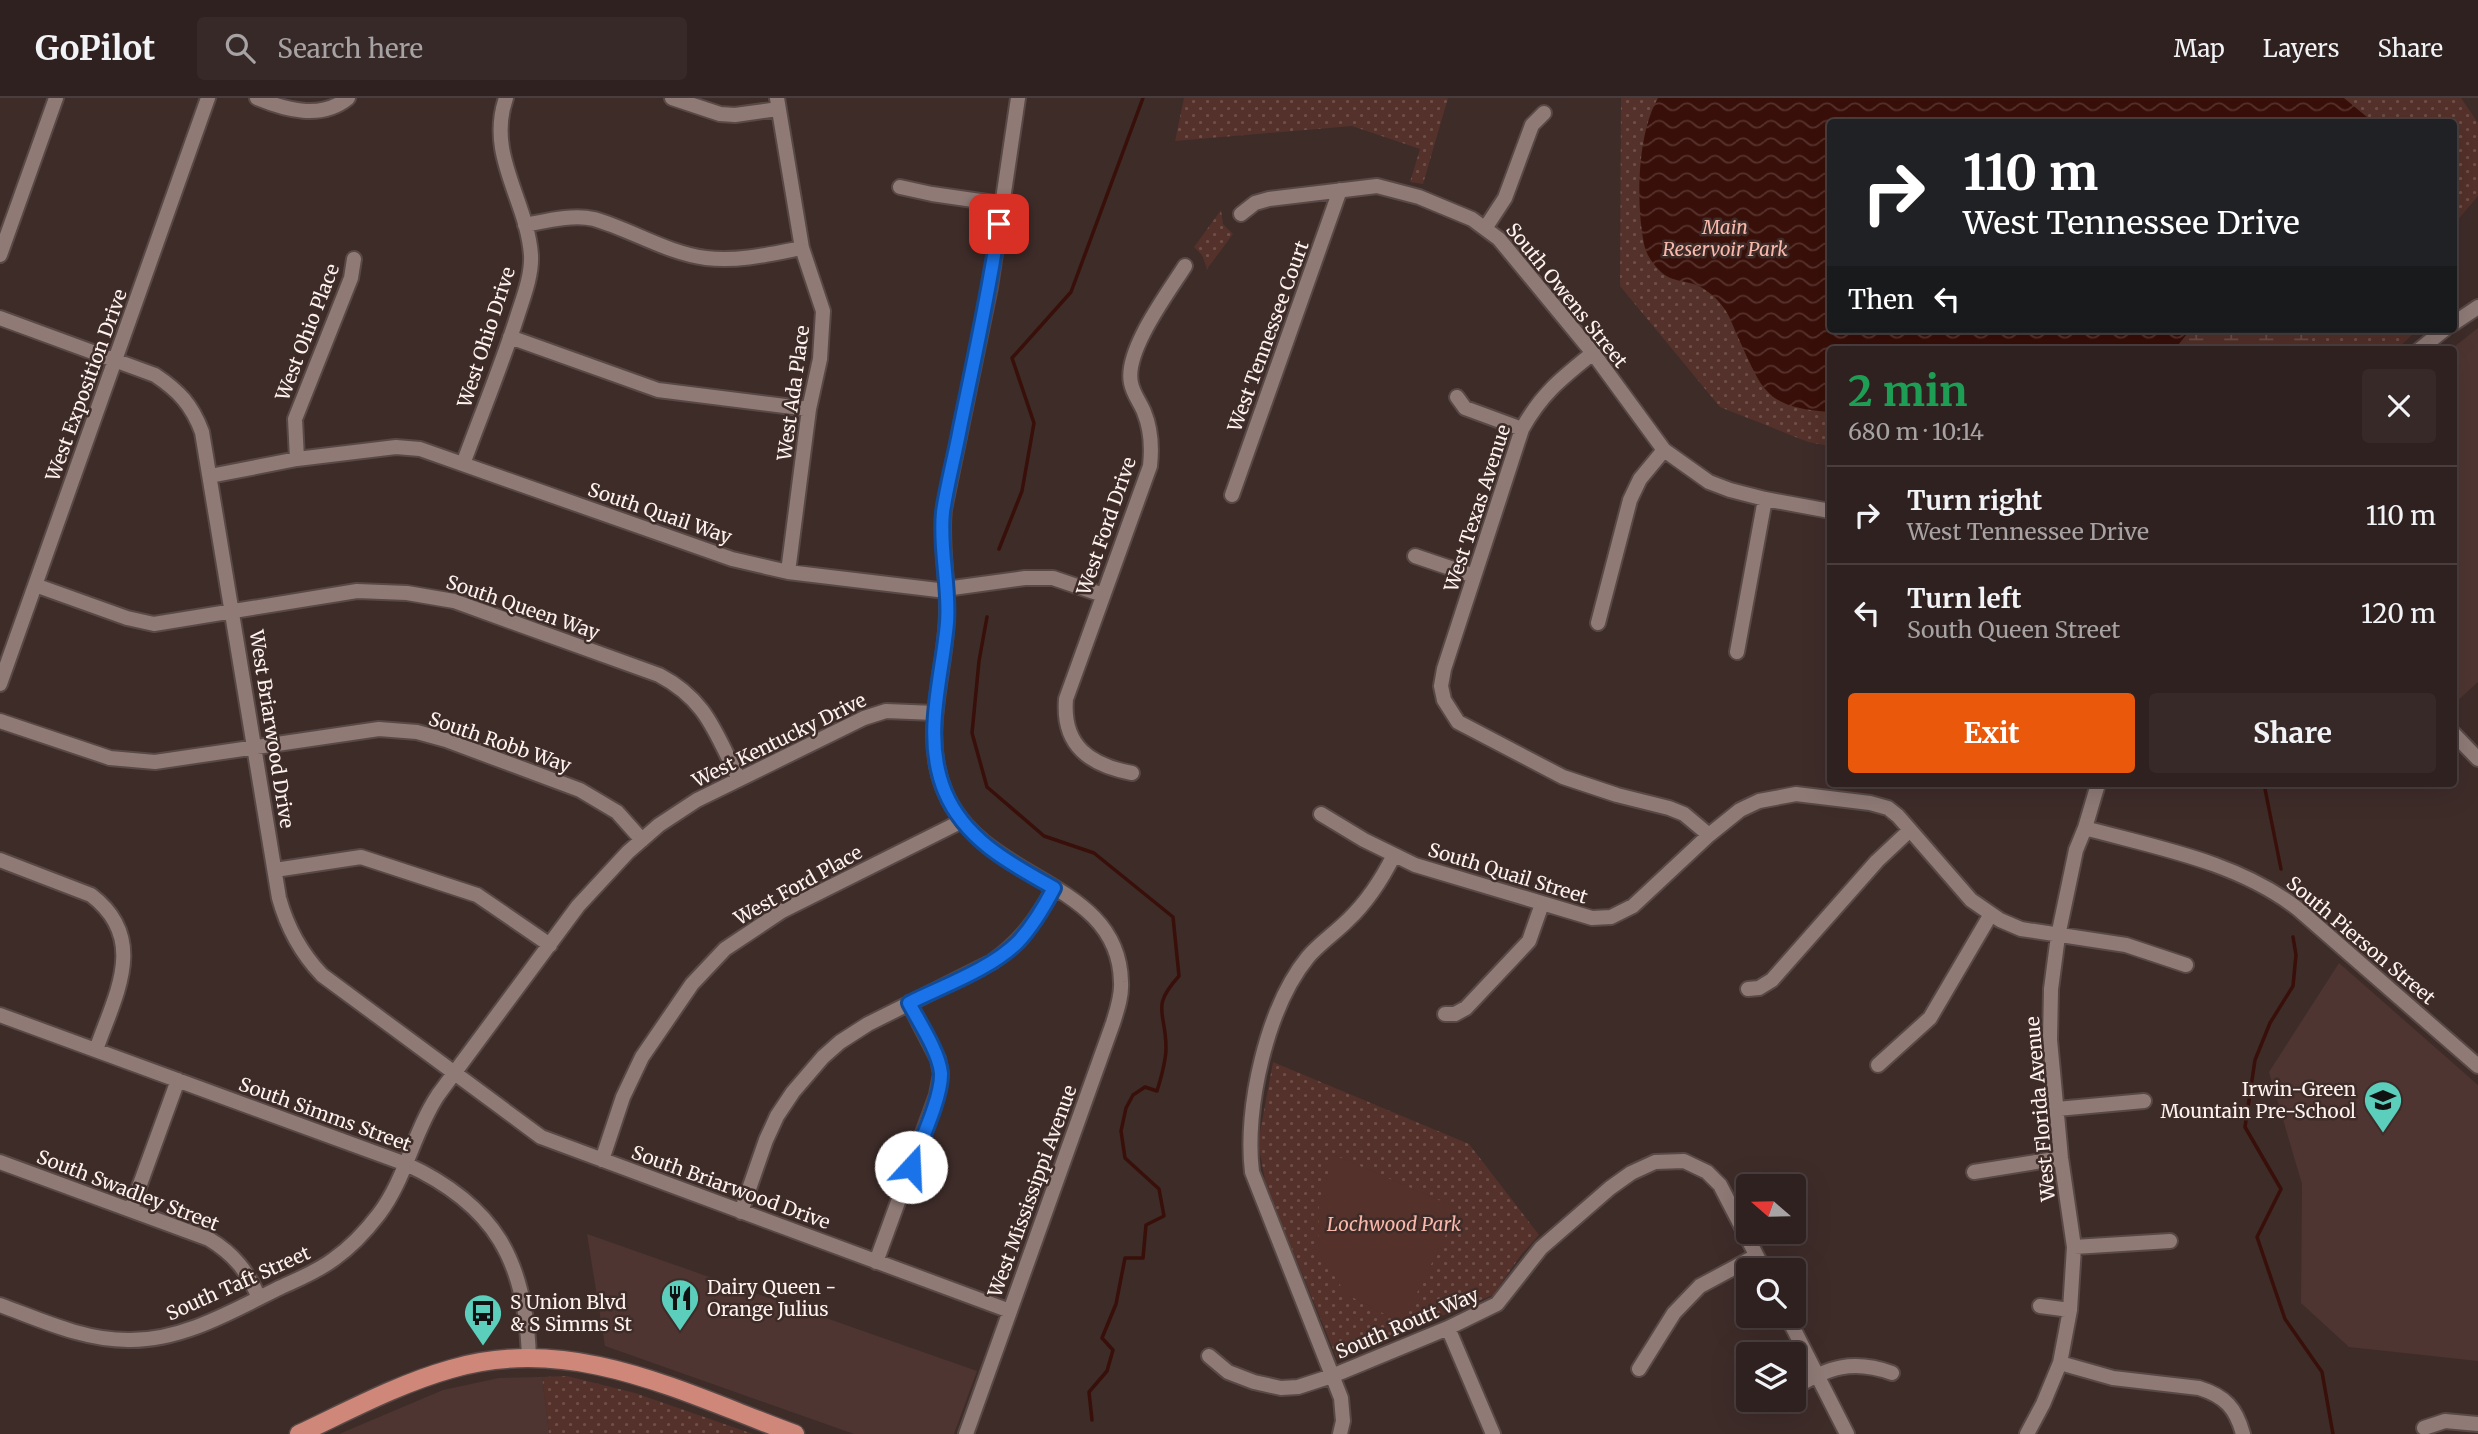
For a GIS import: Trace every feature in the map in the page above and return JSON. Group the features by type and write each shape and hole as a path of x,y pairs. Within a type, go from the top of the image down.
{"main road":[{"path":"299,1434 435,1374 480,1362 529,1357 571,1359 608,1367 795,1434"}],"street":[{"path":"0,255 55,98"},
{"name":"West Exposition Drive","path":"0,684 208,98"},
{"path":"257,98 284,109 326,111 348,98"},
{"name":"West Ohio Drive","path":"463,464 527,287 531,256 525,225 501,151 500,131 506,98"},
{"path":"672,98 720,114 735,115 777,103"},
{"path":"741,1212 766,1140 793,1092 811,1070 840,1042 868,1024 992,962 1038,918 1054,888 997,854 962,821 945,792 937,765 934,738 947,621 942,535 944,509 990,287 1018,98"},
{"name":"West Ada Place","path":"777,103 802,248 822,311 820,359 809,409 788,572"},
{"path":"1486,227 1505,198 1532,125 1544,113"},
{"path":"900,187 1001,204"},
{"name":"South Owens Street","path":"1241,214 1255,203 1269,199 1385,187 1444,206 1486,227 1499,239 1593,353 1664,450 1709,482 1765,499 1827,509"},
{"name":"West Tennessee Court","path":"1232,495 1340,190"},
{"path":"525,225 560,219 592,219 643,239 705,258 755,257 802,248"},
{"name":"West Ohio Place","path":"297,459 295,419 351,278 354,259"},
{"name":"West Ford Drive","path":"1132,773 1109,769 1084,754 1075,744 1064,713 1074,672 1150,466 1152,452 1149,426 1131,386 1129,375 1132,359 1139,341 1185,266"},
{"path":"2457,321 2478,307"},
{"path":"0,318 116,360"},
{"path":"2424,346 2440,333"},
{"path":"510,337 659,390 809,409"},
{"name":"West Texas Avenue","path":"1593,353 1548,390 1522,429 1444,669 1441,686 1444,700 1458,722 1491,741 1563,777 1617,795 1669,807 1684,814 1709,835"},
{"name":"West Briarwood Drive","path":"116,360 155,375 175,388 188,402 202,432 234,612 279,898 288,924 314,966 331,983 454,1074"},
{"path":"1457,397 1465,408 1522,429"},
{"name":"South Quail Way","path":"210,476 297,459 396,447 420,449 732,559 788,572 930,589 1025,578 1054,578 1103,595"},
{"path":"1598,623 1630,500 1640,479 1664,450"},
{"path":"1737,652 1765,499"},
{"path":"1415,556 1474,576"},
{"name":"South Queen Way","path":"35,585 142,623 154,624 357,592 407,593 454,601 659,675 679,685 702,706 739,779"},
{"name":"West Kentucky Drive","path":"406,1164 425,1116 454,1074 597,884 642,839 696,800 875,713 896,710 935,713"},
{"name":"South Robb Way","path":"0,721 110,758 135,761 172,761 379,729 416,732 446,740 580,790 617,812 642,839"},
{"path":"2457,737 2478,759"},
{"name":"West Florida Avenue","path":"2027,1434 2060,1363 2070,1310 2074,1247 2061,1158 2050,1040 2051,989 2058,936 2076,850 2097,787"},
{"path":"1709,835 1740,810 1759,801 1796,793 1870,803 1888,808 1970,900 1991,914 2021,929 2126,946 2186,965"},
{"name":"South Quail Street","path":"1321,814 1364,840 1415,865 1592,918 1611,918 1633,906 1709,835"},
{"name":"West Ford Place","path":"602,1160 623,1097 642,1056 692,984 724,949 782,911 962,821"},
{"name":"South Pierson Street","path":"2085,828 2231,870 2267,886 2298,909 2478,1066"},
{"path":"1748,989 1759,988 1772,980 1877,861 1910,830"},
{"path":"1340,1434 1343,1421 1341,1398 1252,1172 1250,1130 1268,1035 1295,974 1310,954 1350,918 1374,891 1394,855"},
{"path":"275,870 361,857 477,895 550,945"},
{"path":"0,860 90,895 103,905 117,925 124,948 124,966 96,1050"},
{"name":"West Mississippi Avenue","path":"966,1434 1113,1023 1121,993 1118,959 1111,939 1098,920 1081,904 1054,888"},
{"path":"1445,1014 1455,1014 1466,1008 1529,940 1542,904"},
{"path":"1878,1065 1930,1018 1991,914"},
{"path":"876,1262 937,1095 941,1074 938,1059 909,1003"},
{"name":"South Simms Street","path":"0,1015 406,1164 453,1189 479,1212 500,1239 514,1266 524,1299 529,1357"},
{"name":"South Briarwood Drive","path":"454,1074 531,1132 552,1142 1010,1311"},
{"path":"131,1209 178,1080"},
{"path":"2057,1108 2144,1101"},
{"path":"1974,1172 2061,1158"},
{"name":"South Routt Way","path":"1209,1356 1228,1372 1273,1387 1298,1387 1332,1376 1448,1328 1497,1304 1541,1248 1610,1188 1631,1173 1655,1162 1684,1161 1707,1172 1720,1185 1756,1256"},
{"name":"South Swadley Street","path":"0,1162 198,1234 219,1245 245,1270 259,1298"},
{"name":"South Taft Street","path":"0,1305 78,1333 126,1340 150,1339 180,1332 259,1298 332,1260 356,1240 391,1196 406,1164"},
{"path":"2074,1247 2170,1241"},
{"path":"1639,1369 1674,1313 1700,1286 1756,1256"},
{"path":"2040,1306 2070,1310"},
{"path":"1448,1328 1493,1434"},
{"path":"1793,1328 1847,1434"},
{"path":"2060,1363 2113,1378 2199,1388 2212,1392 2226,1399 2234,1408 2243,1434"},
{"path":"1806,1381 1832,1369 1858,1365 1892,1373"},
{"path":"2424,1428 2445,1421 2478,1424"}],"shaded area":[{"path":"2478,328 2478,682 2457,701 2457,346"},
{"name":"Irwin-Green Mountain Pre-School","path":"2339,963 2478,1085 2478,1361 2349,1347 2301,1303 2302,1184 2269,1072"},
{"path":"587,1234 977,1371 954,1434 854,1434 605,1346"},
{"path":"542,1377 549,1434 339,1434 443,1390 499,1378"}],"green space":[{"path":"1184,98 1448,98 1423,184 1410,182 1420,149 1352,126 1175,141"},
{"name":"Main Reservoir Park","path":"1621,98 2461,98 2478,123 2478,196 2457,220 2457,119 1827,119 1827,333 2414,333 2400,346 1827,346 1827,445 1808,442 1720,407 1620,286"},
{"path":"1221,210 1223,224 1233,234 1207,269 1202,255 1194,247"},
{"path":"2188,333 2316,333 2304,346 2177,346"},
{"name":"Lochwood Park","path":"1273,1062 1469,1144 1539,1235 1521,1255 1493,1295 1337,1359 1266,1185 1258,1143"},
{"path":"1334,1155 1453,1206 1456,1214 1402,1323 1346,1294 1318,1251 1319,1204"},
{"path":"567,1376 635,1393 753,1434 549,1434 542,1377"}],"water":[{"name":"Main Reservoir Park","path":"1658,98 2344,98 2369,119 1827,119 1827,333 2188,333 2177,346 1827,346 1827,412 1791,406 1768,393 1760,383 1729,317 1718,301 1699,286 1664,275 1648,255 1641,228 1639,190 1642,149 1651,113"}],"waterway":[{"path":"999,549 1022,491 1034,423 1012,358 1071,292 1143,98"},
{"path":"987,617 979,661 972,733 987,787 1044,836 1094,853 1173,917 1179,976 1162,1003 1166,1048 1163,1070 1157,1091 1145,1087 1133,1095 1126,1108 1121,1131 1125,1158 1159,1189 1164,1216 1146,1225 1143,1258 1125,1258 1116,1304 1102,1338 1113,1350 1107,1371 1089,1392 1092,1420"},
{"path":"2265,787 2281,869"},
{"path":"2293,937 2296,955 2293,986 2270,1023 2255,1060 2245,1127 2281,1189 2257,1237 2285,1319 2322,1372 2333,1434"}],"place":[{"name":"Irwin-Green Mountain Pre-School","path":"2383,1134"},
{"name":"Dairy Queen - Orange Julius","path":"680,1332"},
{"name":"S Union Blvd & S Simms St","path":"483,1347"}],"route":[{"path":"911,1167 937,1095 941,1074 938,1059 909,1003 992,962 1018,942 1038,918 1054,888 997,854 968,828 945,792 935,752 935,713 947,621 942,548 944,509 990,287 999,224"}]}
